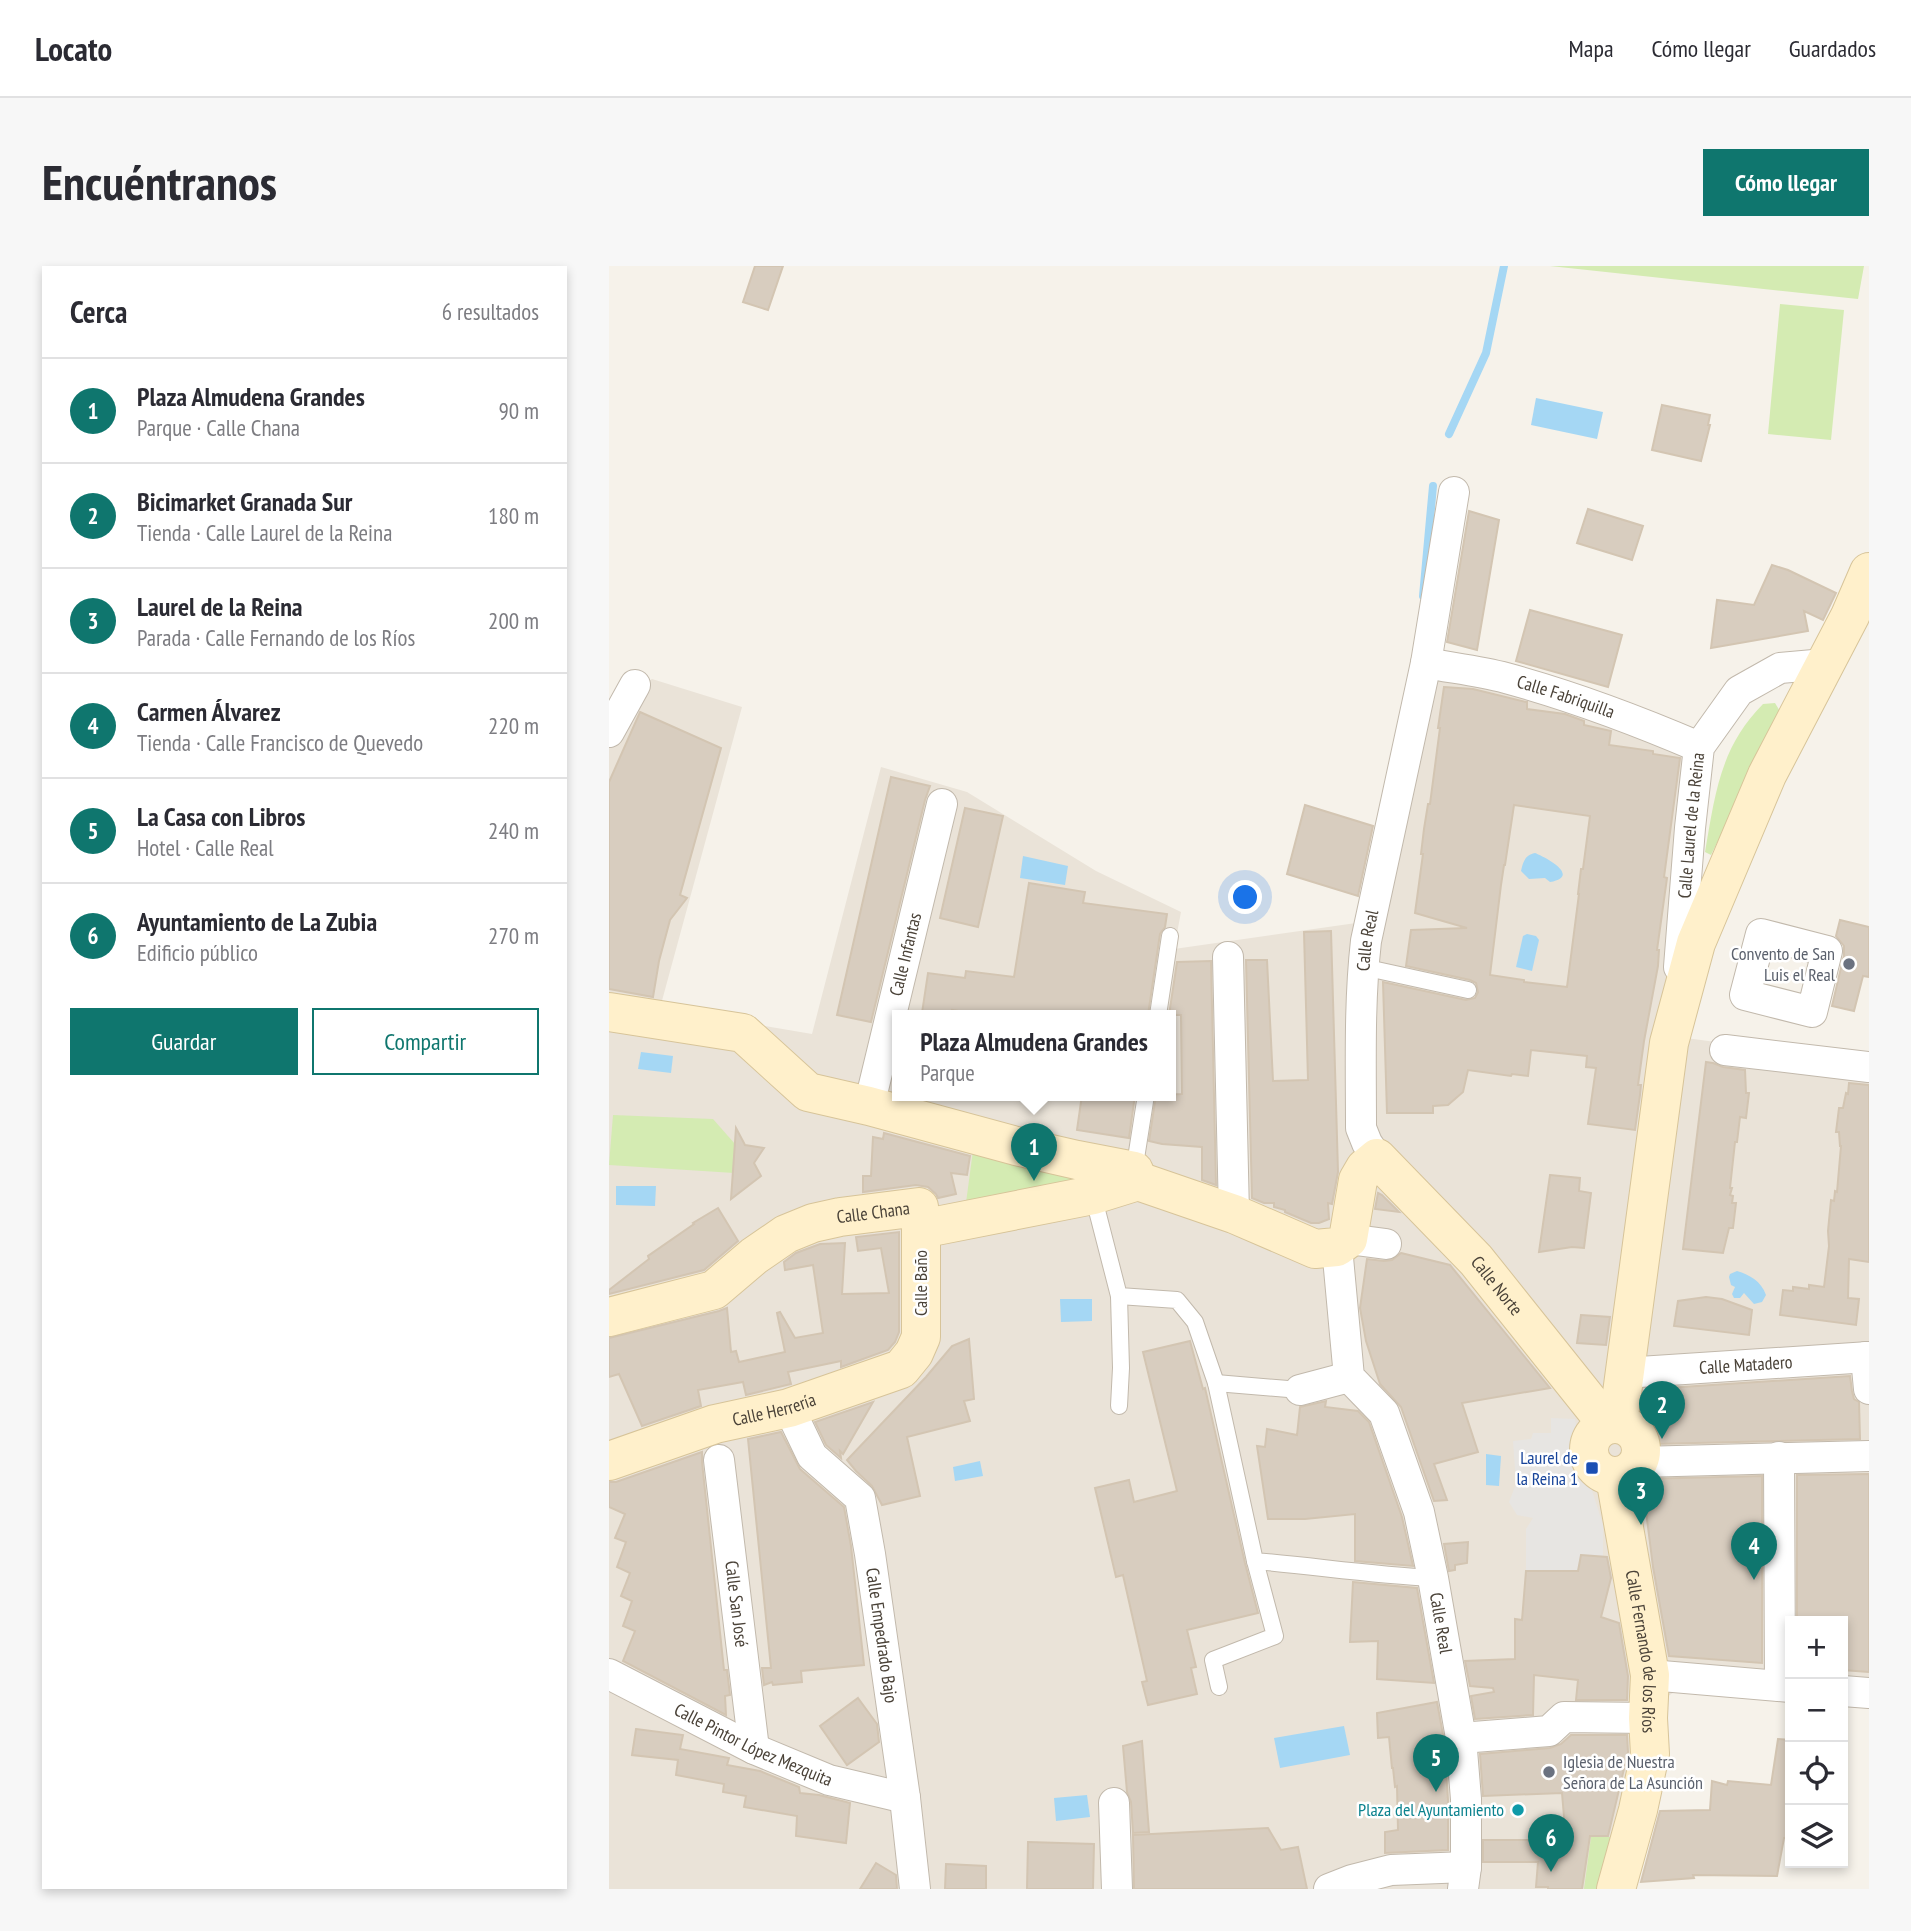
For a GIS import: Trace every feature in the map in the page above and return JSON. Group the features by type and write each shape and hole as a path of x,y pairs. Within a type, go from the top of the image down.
{"street":[{"name":"Calle Real","path":"1377,1158 1361,1128 1361,1003 1366,941 1426,663 1454,492"},
{"name":"Calle Laurel de la Reina","path":"1613,1423 1624,1373 1669,1043 1696,943 1767,775 1825,664 1860,623 1869,572"},
{"name":"Calle Fabriquilla","path":"1426,663 1503,677 1572,697 1630,717 1699,747"},
{"name":"Calle Laurel de la Reina","path":"1675,1021 1699,747 1739,691 1780,668 1825,664"},
{"path":"609,732 635,685"},
{"name":"Calle Infantas","path":"892,1010 942,804"},
{"path":"1228,957 1234,1214"},
{"name":"Calle Infantas","path":"869,1106 892,1011"},
{"path":"609,1013 743,1033 808,1092 1136,1176 1315,1249 1343,1243 1386,1244"},
{"path":"1725,1050 1869,1067"},
{"path":"1300,1390 1349,1377 1343,1243 1358,1180 1365,1168 1377,1158"},
{"name":"Calle Norte","path":"1377,1158 1476,1260 1613,1423 1633,1430 1641,1445 1619,1482"},
{"name":"Calle Chana","path":"609,1317 714,1290 754,1256 786,1234 813,1223 919,1207 921,1229 1093,1195 1136,1176"},
{"name":"Calle Baño","path":"921,1229 921,1337"},
{"name":"Calle Herrería","path":"609,1461 715,1424 789,1408 901,1369 914,1353 921,1337"},
{"path":"1867,1357 1869,1389"},
{"name":"Calle Matadero","path":"1624,1373 1867,1357"},
{"name":"Calle Real","path":"1349,1377 1384,1413 1419,1513 1461,1738 1466,1799 1465,1878"},
{"name":"Calle Empedrado Bajo","path":"789,1408 812,1456 860,1499 905,1798 915,1889"},
{"path":"1619,1482 1779,1457 1869,1456"},
{"path":"1650,1675 1785,1687 1779,1457"},
{"name":"Calle San José","path":"719,1460 754,1749"},
{"name":"Calle Fernando de los Ríos","path":"1616,1889 1650,1754 1650,1675 1619,1482"},
{"name":"Calle Pintor López Mezquita","path":"609,1674 754,1749 829,1780 905,1798"},
{"path":"1848,1691 1869,1693"},
{"path":"1461,1738 1549,1731 1564,1717 1649,1718"},
{"path":"1114,1803 1117,1889"},
{"path":"1329,1889 1391,1870 1465,1878"}],"lane":[{"path":"1159,1010 1170,936"},
{"path":"1363,967 1468,990"},
{"path":"1136,1176 1145,1101"},
{"path":"1093,1195 1119,1296 1119,1406"},
{"path":"1119,1296 1178,1300 1195,1322 1216,1383 1255,1561 1275,1636 1213,1660 1219,1687"},
{"path":"1216,1383 1300,1390"},
{"path":"1255,1561 1433,1578"}],"shaded area":[{"path":"1426,657 1702,741 1664,1035 1869,1063 1869,1698 1848,1697 1848,1616 1785,1616 1785,1693 1682,1687 1659,1702 1617,1889 609,1889 609,704 652,679 742,707 660,1008 812,1034 881,767 967,792 1096,871 1181,912 1174,949 1363,922"},
{"path":"1551,1418 1575,1419 1581,1456 1603,1525 1603,1557 1578,1571 1526,1571 1526,1529 1533,1518 1517,1515 1509,1502 1516,1484 1513,1441 1531,1439 1533,1433 1551,1433"}],"green space":[{"path":"1550,266 1864,266 1858,299"},
{"path":"1780,304 1844,310 1831,440 1768,434"},
{"path":"1775,703 1781,713 1711,855 1705,852 1716,791 1728,755 1737,737 1763,704"},
{"path":"613,1115 713,1119 735,1144 734,1173 609,1165"},
{"path":"974,1143 1098,1176 965,1210"},
{"path":"1591,1837 1614,1837 1602,1889 1584,1889"}],"water":[{"path":"1536,398 1603,412 1597,439 1531,425"},
{"path":"1535,853 1558,867 1563,876 1550,882 1545,878 1529,879 1521,871 1525,859"},
{"path":"1023,856 1068,866 1065,885 1020,878"},
{"path":"1523,936 1536,936 1539,940 1532,971 1516,967"},
{"path":"641,1052 673,1056 671,1073 638,1069"},
{"path":"616,1186 656,1186 655,1206 616,1205"},
{"path":"1737,1271 1758,1282 1766,1295 1762,1302 1754,1304 1744,1293 1740,1298 1734,1298 1732,1294 1735,1287 1731,1285 1729,1277"},
{"path":"1060,1299 1092,1299 1092,1321 1061,1322"},
{"path":"1486,1454 1501,1456 1499,1486 1486,1485"},
{"path":"980,1461 983,1476 955,1481 953,1467"},
{"path":"1344,1726 1350,1755 1280,1768 1274,1738"},
{"path":"1087,1795 1090,1817 1056,1821 1054,1798"}],"building":[{"path":"755,266 783,266 768,310 743,302"},
{"path":"1662,405 1710,415 1701,461 1652,450"},
{"path":"1588,509 1643,526 1632,560 1577,543"},
{"path":"1469,511 1499,520 1477,650 1447,642"},
{"path":"1772,565 1836,593 1823,620 1804,611 1808,631 1711,648 1717,600 1754,605"},
{"path":"1530,610 1622,635 1608,687 1516,661"},
{"path":"1444,687 1473,689 1527,702 1527,709 1565,714 1584,721 1584,725 1611,731 1609,745 1680,758 1664,877 1667,878 1657,950 1658,966 1644,1041 1635,1130 1588,1124 1596,1068 1586,1067 1587,1056 1531,1050 1528,1076 1468,1070 1463,1092 1448,1105 1433,1106 1433,1113 1387,1113 1383,982 1466,1000 1475,998 1478,992 1476,983 1470,980 1406,966 1411,930 1467,928 1415,913","holes":["1514,805 1590,816 1567,987 1490,975"]},
{"path":"640,712 721,748 680,895 687,898 670,920 653,997 609,989 609,782"},
{"path":"891,777 930,786 871,1022 837,1015"},
{"path":"1305,805 1373,826 1358,896 1287,874"},
{"path":"965,808 1003,816 978,927 940,918"},
{"path":"1029,883 1085,892 1083,903 1167,914 1165,927 1160,934 1149,1010 922,1010 928,973 965,978 966,971 1014,977"},
{"name":"Convento de San Luis el Real","path":"1840,920 1869,927 1869,977 1863,976 1854,1011 1832,1006 1844,955 1844,946 1836,936"},
{"path":"1331,931 1338,1172 1332,1204 1328,1203 1329,1219 1311,1223 1274,1207 1274,1203 1264,1203 1252,1198 1246,960 1267,960 1273,1081 1308,1080 1304,932"},
{"path":"1211,961 1216,1185 1202,1180 1202,1147 1149,1141 1155,1101 1176,1101 1176,1094 1182,1094 1181,1015 1176,1015 1176,1010 1170,1010 1177,962"},
{"path":"1706,1062 1745,1070 1746,1093 1749,1093 1746,1118 1740,1117 1735,1142 1730,1195 1733,1196 1732,1203 1736,1203 1733,1228 1729,1228 1723,1253 1683,1249"},
{"path":"1849,1083 1869,1085 1869,1262 1849,1259 1848,1298 1859,1299 1856,1325 1780,1315 1783,1290 1793,1291 1793,1287 1809,1289 1809,1285 1824,1287 1831,1200 1834,1201 1835,1191 1837,1192 1841,1146 1839,1132 1836,1132 1839,1108 1843,1108"},
{"path":"1081,1101 1134,1101 1129,1138 1077,1130"},
{"path":"736,1128 745,1145 764,1148 754,1163 761,1176 731,1199"},
{"path":"884,1133 970,1156 967,1175 951,1173 956,1194 938,1198 928,1187 916,1185 863,1192 863,1176 871,1176 873,1137 883,1139"},
{"path":"1550,1175 1580,1178 1579,1191 1591,1193 1584,1248 1539,1252"},
{"path":"1378,1193 1382,1195 1399,1212 1375,1209"},
{"path":"718,1208 738,1241 704,1270 609,1294 609,1290 649,1259 648,1256"},
{"path":"899,1232 899,1332 888,1350 841,1367 841,1361 788,1372 791,1384 746,1395 743,1382 698,1390 701,1406 642,1426 619,1374 609,1377 609,1338 727,1308 731,1352 736,1351 739,1362 785,1352 777,1313 780,1312 795,1338 823,1333 813,1265 785,1270 784,1262 796,1253 820,1244 845,1243 842,1294 889,1293 881,1248 858,1251 856,1237"},
{"path":"1401,1253 1450,1265 1550,1388 1462,1403 1478,1452 1434,1464 1447,1500 1434,1501 1401,1407 1380,1384 1366,1341 1360,1308 1367,1259 1392,1260"},
{"path":"1706,1297 1722,1299 1752,1310 1749,1335 1674,1326 1678,1301"},
{"path":"1581,1315 1610,1317 1606,1345 1577,1343"},
{"path":"969,1339 974,1399 964,1401 970,1421 907,1437 920,1496 882,1505 872,1486 847,1460 952,1346"},
{"path":"1190,1341 1203,1389 1205,1388 1258,1613 1187,1630 1196,1667 1191,1668 1197,1694 1148,1705 1142,1682 1147,1681 1123,1575 1116,1577 1095,1488 1129,1480 1134,1502 1177,1491 1143,1352"},
{"path":"1850,1376 1854,1399 1859,1402 1860,1439 1653,1444 1652,1389"},
{"path":"1326,1401 1325,1407 1358,1411 1369,1422 1402,1517 1413,1566 1355,1561 1355,1514 1305,1519 1268,1519 1257,1446 1265,1447 1267,1429 1297,1435 1300,1407"},
{"path":"873,1402 843,1454 840,1451 841,1458 826,1445 815,1422"},
{"path":"781,1432 800,1469 844,1507 864,1665 801,1671 802,1682 773,1685 772,1682 764,1685 762,1668 771,1668 748,1439"},
{"path":"702,1452 724,1670 727,1670 730,1695 725,1696 726,1715 623,1661 635,1631 623,1626 632,1601 621,1596 630,1573 617,1567 626,1542 615,1538 625,1514 609,1507 609,1482 616,1482"},
{"path":"1869,1474 1869,1672 1848,1670 1848,1616 1797,1616 1797,1475"},
{"path":"1762,1476 1762,1663 1669,1656 1653,1567 1642,1479"},
{"path":"1468,1542 1467,1563 1455,1565 1455,1570 1449,1571 1444,1544"},
{"path":"1581,1555 1607,1557 1611,1578 1601,1617 1619,1623 1628,1676 1627,1700 1576,1700 1578,1680 1534,1675 1533,1715 1475,1719 1471,1696 1494,1692 1493,1688 1470,1686 1465,1661 1515,1659 1515,1619 1522,1620 1526,1571 1578,1571"},
{"path":"1353,1582 1417,1588 1434,1683 1377,1679 1378,1641 1350,1642"},
{"path":"858,1698 877,1724 879,1742 847,1765 820,1726"},
{"path":"1437,1702 1444,1740 1448,1850 1385,1853 1385,1832 1398,1830 1397,1786 1395,1787 1389,1737 1378,1738 1377,1713"},
{"path":"636,1729 683,1735 680,1749 729,1758 727,1765 760,1771 799,1787 800,1793 850,1803 846,1843 796,1836 797,1816 744,1807 746,1796 723,1792 724,1784 676,1775 678,1760 632,1755"},
{"name":"Iglesia de Nuestra Señora de La Asunción","path":"1571,1735 1627,1735 1628,1752 1608,1836 1590,1836 1582,1889 1536,1887 1538,1862 1483,1862 1483,1840 1566,1840 1562,1793 1483,1796 1480,1754 1550,1748 1561,1744"},
{"path":"1778,1739 1785,1740 1785,1838 1777,1876 1693,1875 1694,1878 1641,1882 1660,1811 1710,1810 1712,1781 1727,1785 1728,1781 1771,1785"},
{"path":"1142,1741 1149,1832 1133,1833 1123,1746"},
{"path":"1268,1828 1281,1850 1298,1847 1307,1889 1134,1889 1133,1835"},
{"path":"1028,1842 1094,1844 1093,1889 1027,1889"},
{"path":"876,1863 896,1875 897,1889 860,1889"},
{"path":"946,1864 986,1866 986,1889 945,1889"}],"waterway":[{"path":"1449,434 1486,353 1504,266"},
{"path":"1423,596 1433,486"}],"place":[{"name":"Convento de San Luis el Real","path":"1849,964"},
{"name":"Plaza Almudena Grandes","path":"1034,1181"},
{"name":"Bicimarket Granada Sur","path":"1662,1439"},
{"name":"Laurel de la Reina 1","path":"1592,1468"},
{"name":"Laurel de la Reina","path":"1641,1525"},
{"name":"Carmen Álvarez","path":"1754,1580"},
{"name":"Iglesia de Nuestra Señora de La Asunción","path":"1549,1772"},
{"name":"La Casa con Libros","path":"1436,1792"},
{"name":"Plaza del Ayuntamiento","path":"1518,1810"},
{"name":"Ayuntamiento de La Zubia","path":"1551,1872"}]}
